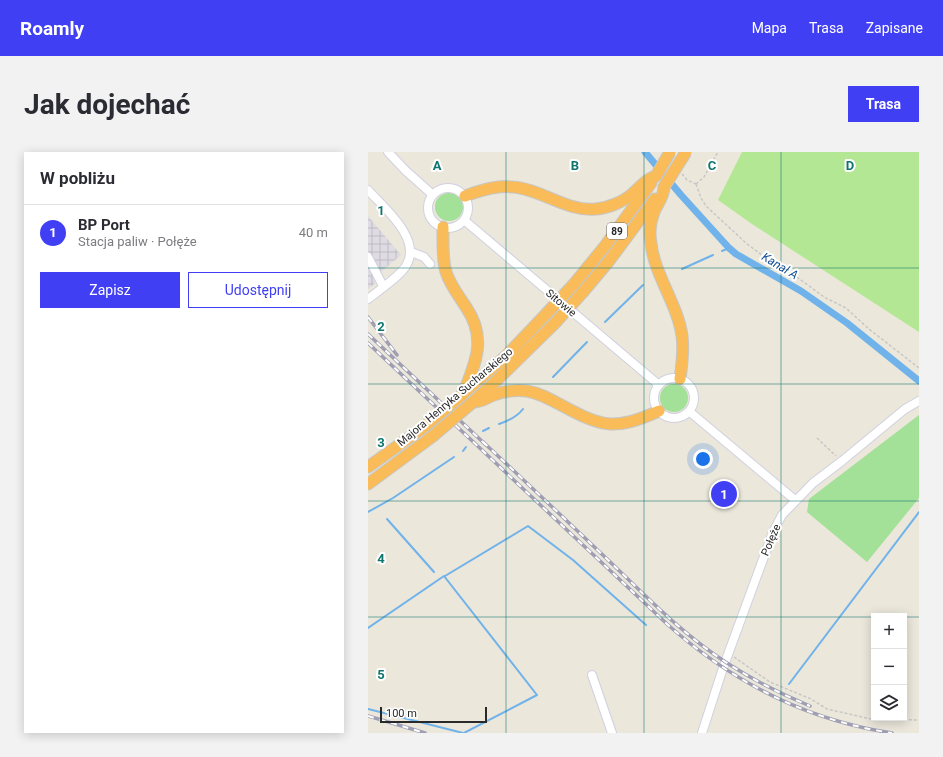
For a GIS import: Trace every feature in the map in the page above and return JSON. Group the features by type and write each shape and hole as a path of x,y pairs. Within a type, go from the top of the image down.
{"highway":[{"name":"Majora Henryka Sucharskiego","path":"368,467 424,426 508,354 574,284 609,240 656,176 670,152"},
{"name":"Majora Henryka Sucharskiego","path":"368,484 433,436 474,402 556,322 609,261 664,187 686,152"},
{"path":"465,196 494,187 513,186 584,209 596,209 625,200 647,179 656,176"},
{"path":"664,187 664,193 651,220 650,236 652,250 682,336 683,350 680,379"},
{"path":"442,227 443,259 446,274 472,316 478,333 476,359 463,394"},
{"path":"474,402 481,402 494,395 503,393 526,391 546,397 594,421 613,425 631,422 659,411"}],"street":[{"path":"388,152 406,172 433,195"},
{"path":"447,188 457,190 465,196 468,211 464,220 456,226 442,227 432,219 428,207 433,195 442,189 447,188"},
{"path":"368,190 405,232 411,252 407,264 400,272 368,299"},
{"name":"Sitowie","path":"464,220 659,385"},
{"path":"411,252 424,257 430,264"},
{"path":"368,257 383,286"},
{"path":"666,379 680,379 691,386 694,395 694,404 690,412 682,417 667,417 659,411 654,403 656,389 666,379"},
{"name":"Połęże","path":"702,733 708,712 773,532 782,515 813,483 905,409 919,401"},
{"path":"690,412 795,500"},
{"path":"592,675 612,733"}],"path":[{"path":"718,152 704,177 696,184 701,198 706,206 746,243 763,256 790,272 824,297 846,308 869,329 919,368"},
{"path":"817,438 842,461"},
{"path":"729,653 770,682 811,698 827,708 871,720 919,720"}],"shaded area":[{"path":"368,216 401,255 375,277 375,283 368,289"}],"green space":[{"path":"742,152 919,152 919,332 752,224 718,200"},
{"path":"449,193 459,197 463,207 459,217 449,221 439,217 435,207 439,197"},
{"path":"674,384 684,388 688,398 684,408 674,412 664,408 660,398 664,388"},
{"path":"919,415 919,498 867,562 807,512 809,499"}],"waterway":[{"name":"Kanał A","path":"645,152 681,195 736,254 801,291 847,323 919,381"},
{"name":"Kanał A","path":"722,251 729,248"},
{"path":"682,269 713,255"},
{"path":"605,322 643,285"},
{"path":"553,377 587,342"},
{"path":"499,424 506,422 523,409"},
{"path":"483,431 489,428"},
{"path":"463,451 466,447"},
{"path":"368,512 393,498 454,457"},
{"path":"789,684 919,512"},
{"path":"387,519 434,572"},
{"path":"445,576 528,526 573,560 646,625"},
{"path":"368,628 444,576 537,695 464,733"},
{"path":"368,709 463,733"}],"railway":[{"path":"368,317 397,355"},
{"path":"368,334 486,445"},
{"path":"368,343 667,624 717,664 744,681 800,708 830,719 892,733"},
{"path":"483,442 650,600 695,640 710,652 747,675 778,692 810,706"},
{"path":"368,716 425,733"}],"place":[{"name":"BP Port","path":"724,494"}]}
